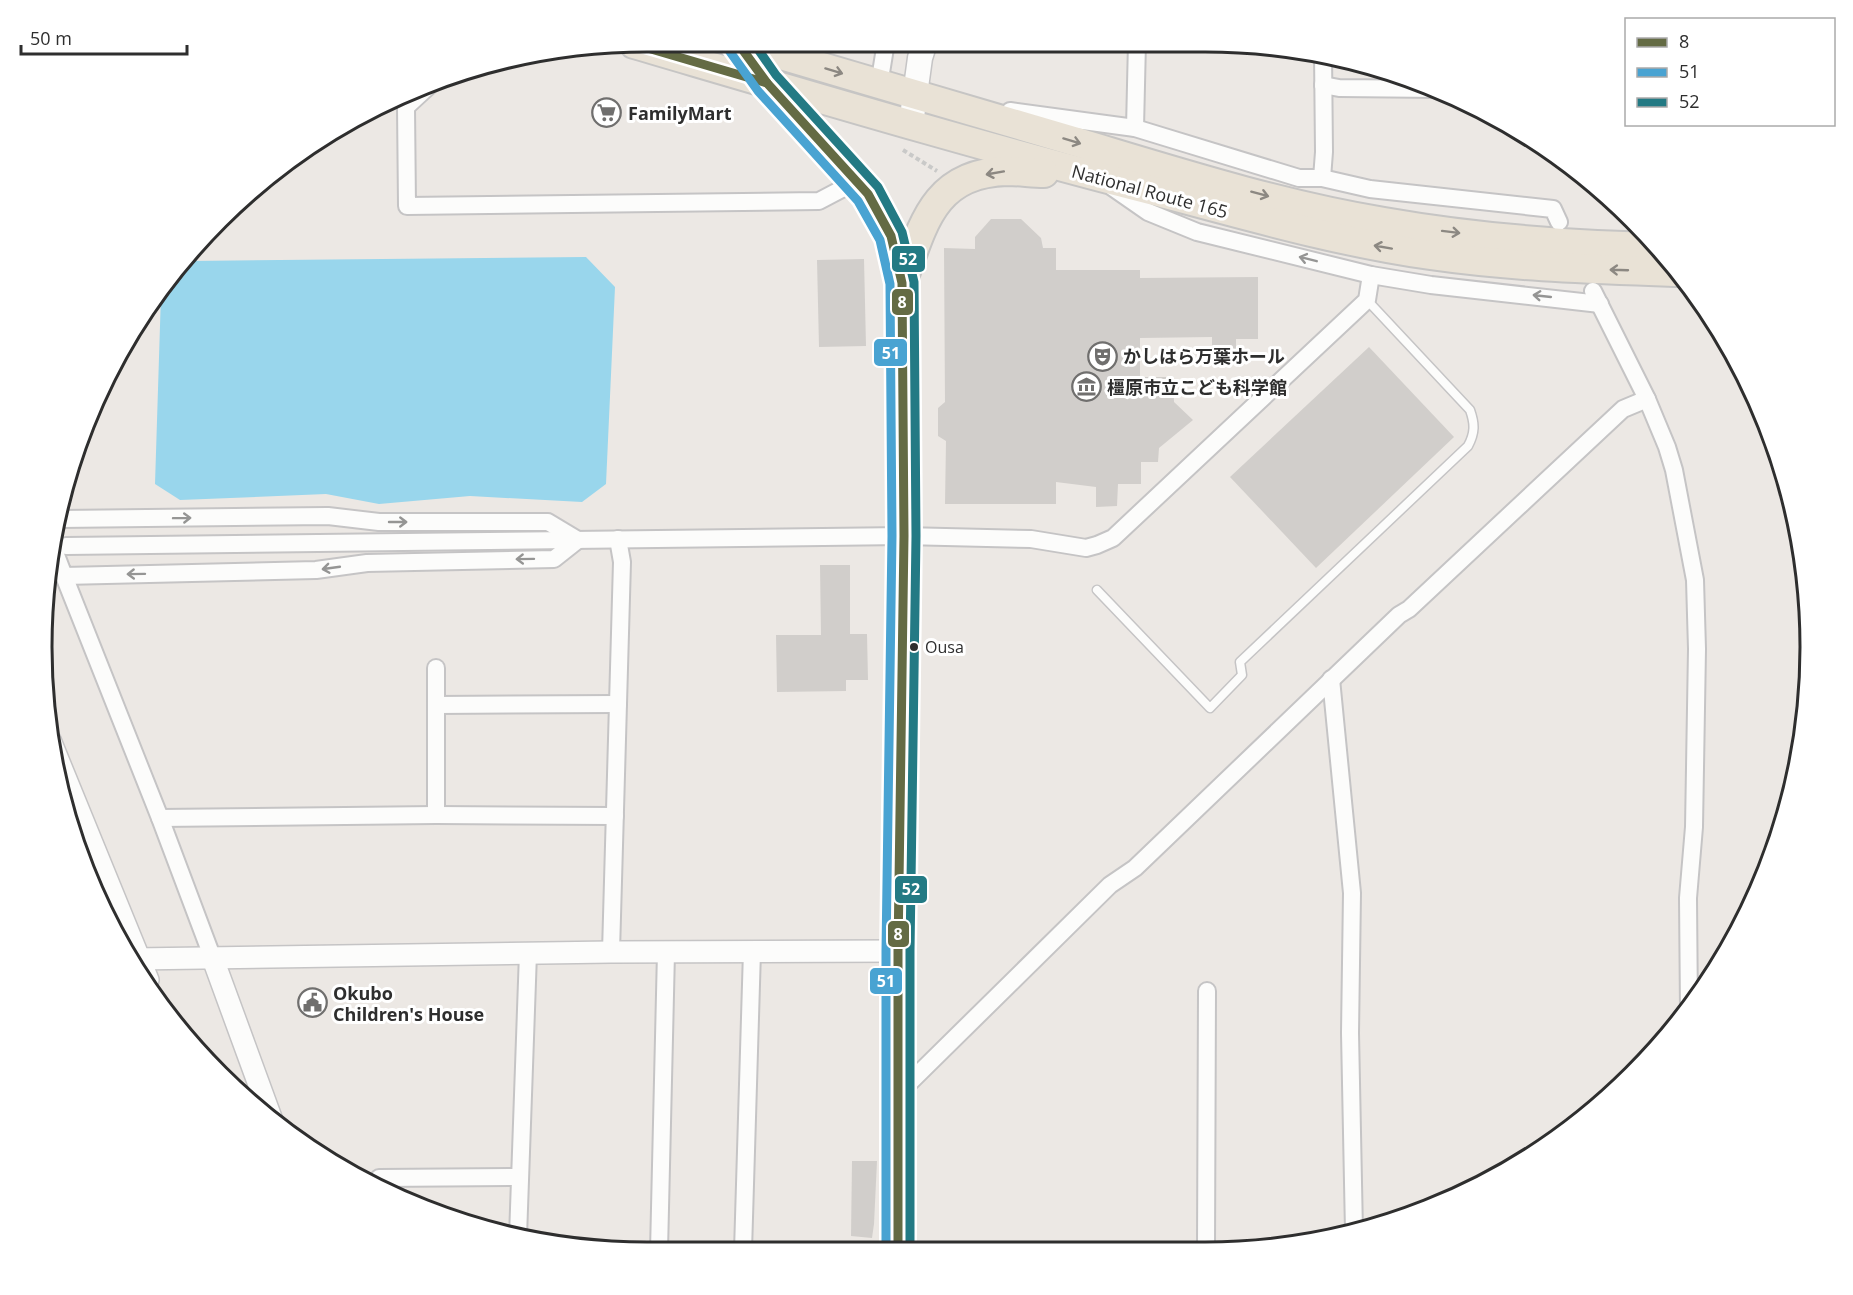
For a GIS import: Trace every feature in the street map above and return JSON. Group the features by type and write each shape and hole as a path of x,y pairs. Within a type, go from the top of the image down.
{"highway":[{"name":"National Route 165","path":"661,52 767,83 904,135 1095,176 1290,228 1421,254 1497,263 1667,271"},
{"path":"745,52 767,83 868,194 891,236 902,283 904,537 898,951 898,1242"},
{"name":"National Route 165","path":"771,52 1192,176 1305,206 1382,222 1497,238 1645,247"},
{"path":"902,283 929,214 934,205 954,186 969,178 1006,171 1095,176"}],"main road":[{"path":"904,135 915,95 922,52"}],"street":[{"path":"879,85 884,52"},
{"path":"1135,128 1137,52"},
{"path":"1322,178 1323,64"},
{"path":"1323,85 1339,88 1409,89"},
{"path":"412,102 406,107 407,206 819,201 857,181"},
{"path":"982,114 1010,111 1135,128 1299,178 1322,178 1380,190 1553,209 1559,222"},
{"path":"1095,176 1148,212 1197,232 1371,275 1431,285 1596,297 1647,399 1667,447 1674,470 1695,580 1697,661 1694,827 1688,898 1689,994"},
{"path":"62,547 904,537 1031,539 1086,548 1113,538 1367,300 1371,275"},
{"path":"899,1093 1110,885 1135,867 1331,679 1623,409 1647,399"},
{"path":"67,519 328,516 379,522 548,522 578,540"},
{"path":"611,952 622,562 618,539"},
{"path":"64,576 316,570 367,563 554,559 578,540"},
{"path":"60,555 64,576 160,819 267,1105"},
{"path":"436,668 436,815"},
{"path":"1331,679 1352,893 1350,1033 1354,1223"},
{"path":"436,705 618,704"},
{"path":"160,819 436,815 615,816"},
{"path":"81,828 123,928"},
{"path":"743,1242 752,951"},
{"path":"141,959 611,952 898,951"},
{"path":"660,1242 666,952"},
{"path":"518,1228 528,953"},
{"path":"1206,1242 1208,991"},
{"path":"379,1178 519,1177"}],"lane":[{"path":"1097,590 1210,708 1242,675 1240,662 1467,446 1474,435 1474,421 1470,410 1367,300"}],"path":[{"path":"904,135 941,173"}],"water":[{"path":"586,257 615,287 606,484 582,502 470,496 379,504 326,494 180,500 155,484 161,306 195,261"}],"building":[{"path":"991,219 1021,219 1041,238 1043,248 1056,248 1056,270 1140,270 1140,278 1258,277 1258,339 1236,339 1236,349 1212,349 1212,337 1140,338 1140,377 1173,377 1174,402 1193,420 1159,448 1158,462 1141,462 1141,484 1118,484 1117,506 1096,507 1096,487 1056,482 1056,504 945,504 946,441 938,436 938,408 945,402 944,248 975,249 975,237"},
{"path":"864,259 866,346 819,347 817,260"},
{"path":"1369,347 1454,437 1316,568 1230,477"},
{"path":"820,565 850,565 850,634 867,634 868,680 846,680 846,691 777,692 776,635 821,635"},
{"path":"852,1161 877,1161 872,1238 851,1236"}],"transit line":[{"name":"8","path":"661,52 767,83"},
{"name":"51","path":"730,52 758,91 858,201 880,240 890,284 892,536 886,951 886,1242"},
{"name":"8","path":"744,52 767,83 868,194 891,236 902,283 904,536 898,951 898,1242"},
{"name":"52","path":"760,52 776,75 878,187 902,232 914,282 916,536 910,951 910,1242"}],"place":[{"name":"FamilyMart","path":"607,113"},
{"name":"かしはら万葉ホール","path":"1102,356"},
{"name":"橿原市立こども科学館","path":"1086,387"},
{"name":"Ousa","path":"914,647"},
{"name":"Okubo Children's House","path":"312,1003"}]}
